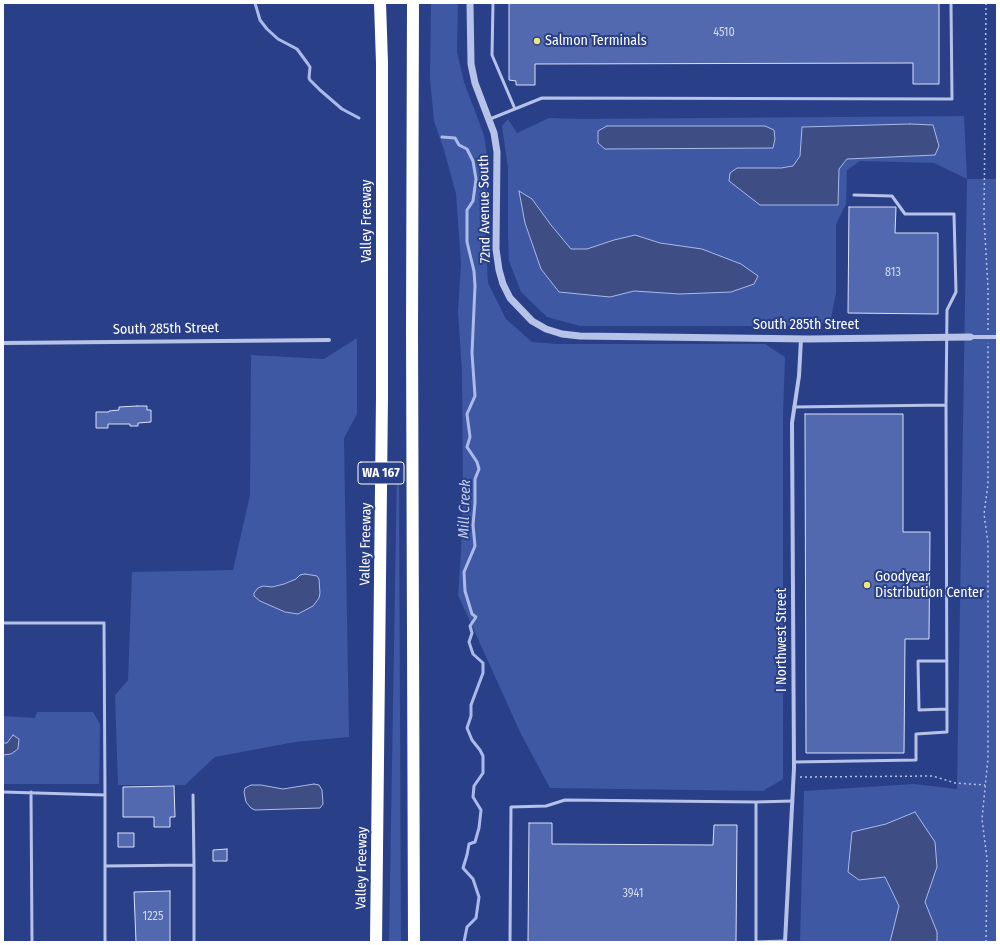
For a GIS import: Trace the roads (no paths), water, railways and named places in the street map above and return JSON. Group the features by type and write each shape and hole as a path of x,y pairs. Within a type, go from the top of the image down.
{"highway":[{"name":"Valley Freeway","path":"376,942 382,397 382,63 380,3"},
{"name":"WA 167","path":"413,3 412,339 414,942"}],"street":[{"name":"72nd Avenue South","path":"470,3 471,64 476,83 494,133 497,152 496,249 499,270 510,298 532,321 546,329 562,334 580,336 616,336"},
{"name":"South 285th Street","path":"616,336 801,339 997,337"},
{"name":"I Northwest Street","path":"785,942 794,777 792,423 799,376 801,339"},
{"name":"South 285th Street","path":"3,343 328,340"}],"lane":[{"path":"493,3 492,55 516,109"},
{"path":"489,119 542,98 952,99 951,3"},
{"path":"794,762 916,760 916,734 947,732 946,337 947,310 956,292 954,214 905,214 892,196 854,195"},
{"path":"794,407 946,404"},
{"path":"3,623 104,623 105,942"},
{"path":"947,660 918,660 919,710 947,709"},
{"path":"3,792 105,795"},
{"path":"30,792 32,942"},
{"path":"193,795 194,942"},
{"path":"510,942 511,807 546,806 565,800 792,802"},
{"path":"756,802 756,942 785,942"},
{"path":"105,866 194,865"}],"waterway":[{"name":"Mill Creek","path":"255,3 260,20 267,29 278,39 297,49 308,64 310,67 310,80 342,109 359,118"},
{"name":"Mill Creek","path":"442,137 455,138 459,145 467,149 473,161 476,179 473,201 467,210 467,242 474,271 475,286 472,353 475,396 467,414 470,437 467,447 477,462 479,469 475,479 473,525 475,546 464,572 465,591 472,614 476,617 470,626 472,633 469,642 473,654 483,663 483,673 471,705 471,716 467,728 472,740 483,756 483,773 474,786 473,797 481,810 479,828 475,842 469,844 463,868 473,879 479,897 476,918 467,927 464,942"}],"place":[{"name":"Salmon Terminals","path":"537,41"},
{"name":"Goodyear Distribution Center","path":"867,585"}]}
